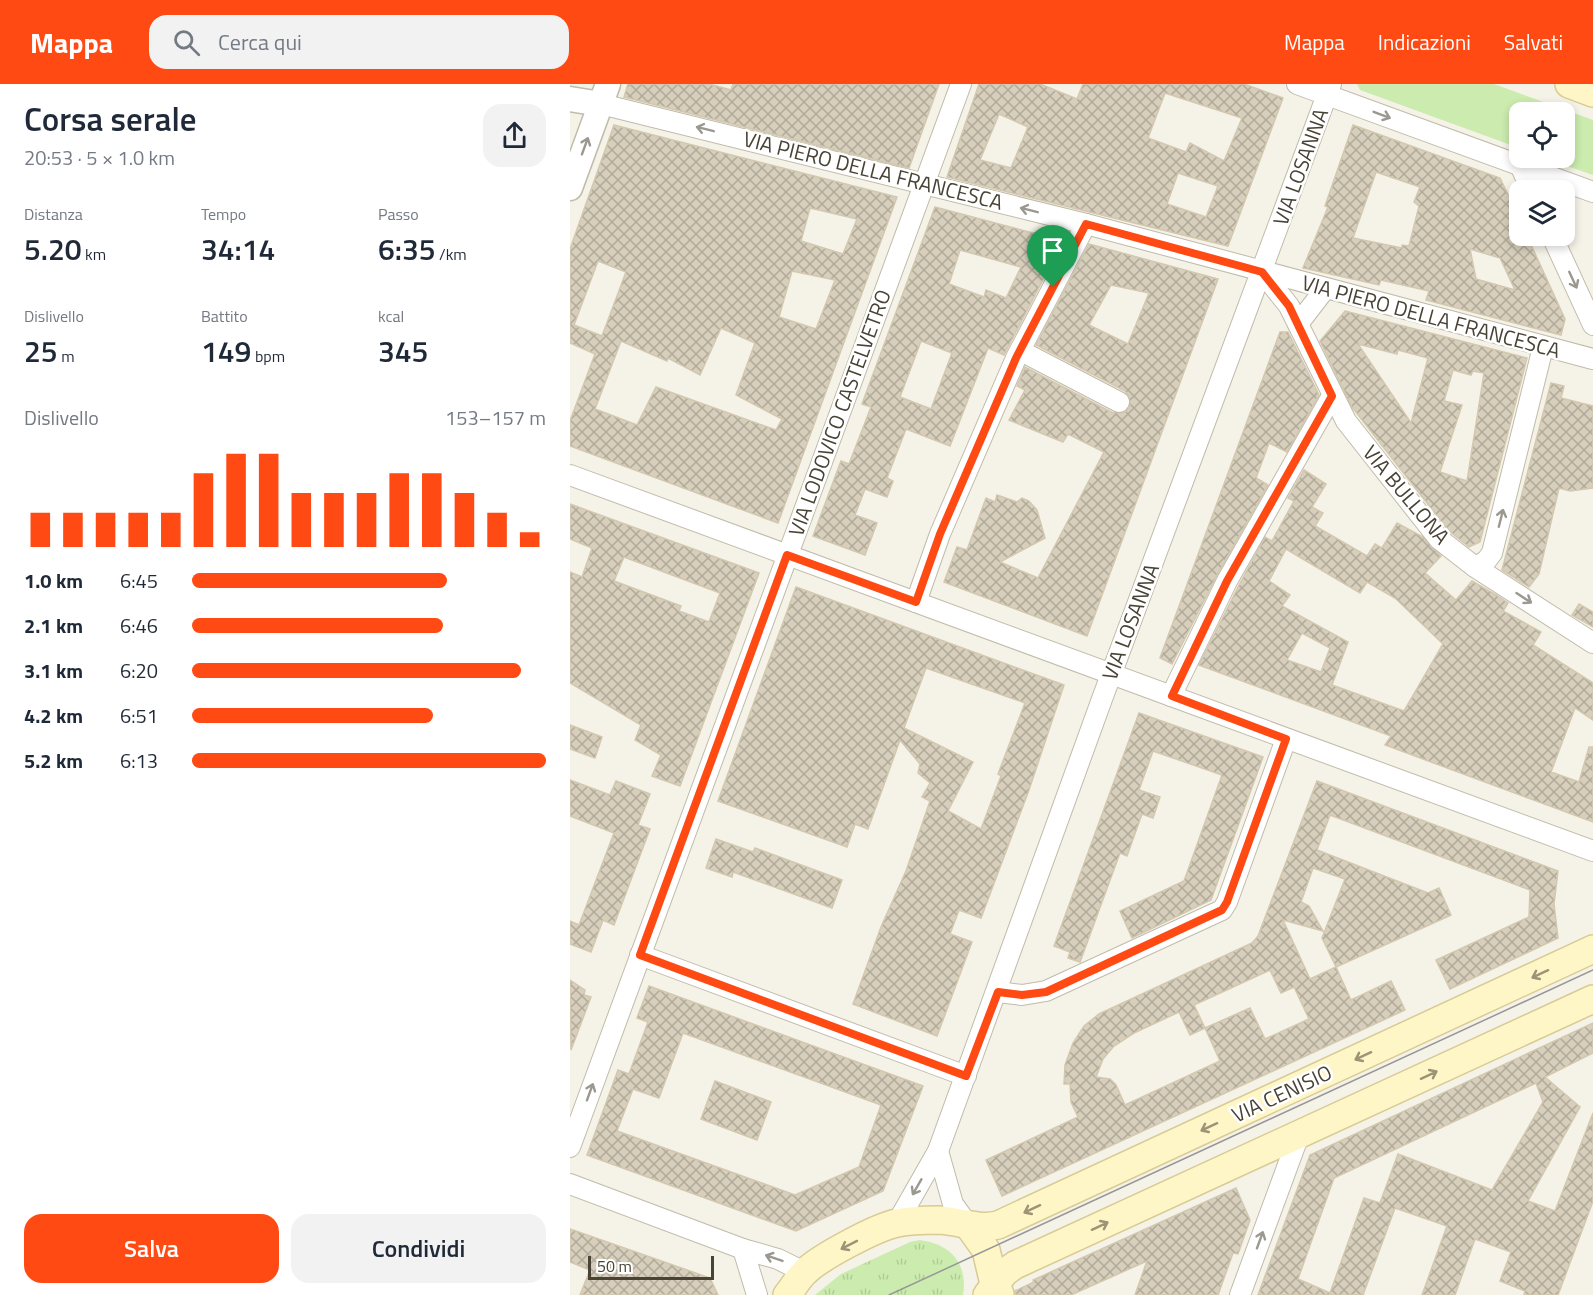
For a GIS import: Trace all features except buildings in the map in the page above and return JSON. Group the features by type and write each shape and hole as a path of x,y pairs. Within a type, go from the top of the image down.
{"main road":[{"path":"1569,84 1593,93"},
{"name":"VIA CENISIO","path":"897,1223 948,1221 980,1228 998,1225 1593,949"},
{"name":"VIA CENISIO","path":"994,1291 1015,1265 1593,999"},
{"path":"787,1295 804,1272 819,1261 897,1223"},
{"path":"968,1225 986,1250 994,1291"}],"street":[{"name":"VIA LODOVICO CASTELVETRO","path":"570,1147 961,84"},
{"path":"1297,84 1329,90 1509,162"},
{"name":"VIA LOSANNA","path":"897,1223 938,1151 1329,90"},
{"name":"VIA PIERO DELLA FRANCESCA","path":"570,99 604,94 924,185 1086,224 1593,359"},
{"path":"570,188 604,94"},
{"path":"1524,168 1593,192"},
{"path":"916,602 940,534 1021,351 1086,224"},
{"path":"1557,246 1593,325"},
{"name":"VIA BULLONA","path":"1262,272 1289,306 1332,396 1355,433 1439,539 1475,567 1593,643"},
{"path":"1298,324 1325,289"},
{"path":"1475,567 1492,553 1543,346"},
{"path":"1021,351 1119,402"},
{"path":"1593,367 1593,372"},
{"path":"1172,696 1227,581 1332,396"},
{"path":"570,475 1593,851"},
{"path":"998,992 1022,995 1046,992 1222,910 1227,902 1286,739"},
{"path":"640,955 966,1076"},
{"path":"1240,1295 1299,1134"},
{"path":"938,1151 953,1204 968,1225"},
{"path":"570,1184 743,1249 778,1259 804,1272"},
{"path":"743,1249 757,1295"}],"green space":[{"path":"1357,84 1494,84 1544,102 1509,102 1509,144 1360,90"},
{"path":"1575,113 1593,120 1593,175 1573,168 1575,168"},
{"path":"920,1240 940,1246 955,1257 963,1274 963,1295 815,1295 841,1274 910,1242"}],"tram line":[{"path":"889,1295 1593,970"}],"route":[{"path":"1086,224 1262,272 1289,306 1332,396 1227,581 1172,696 1286,739 1227,902 1216,914 1046,992 1022,995 998,992 966,1076 640,955 787,555 916,602 940,534 1016,358 1053,287 1086,224"}]}
